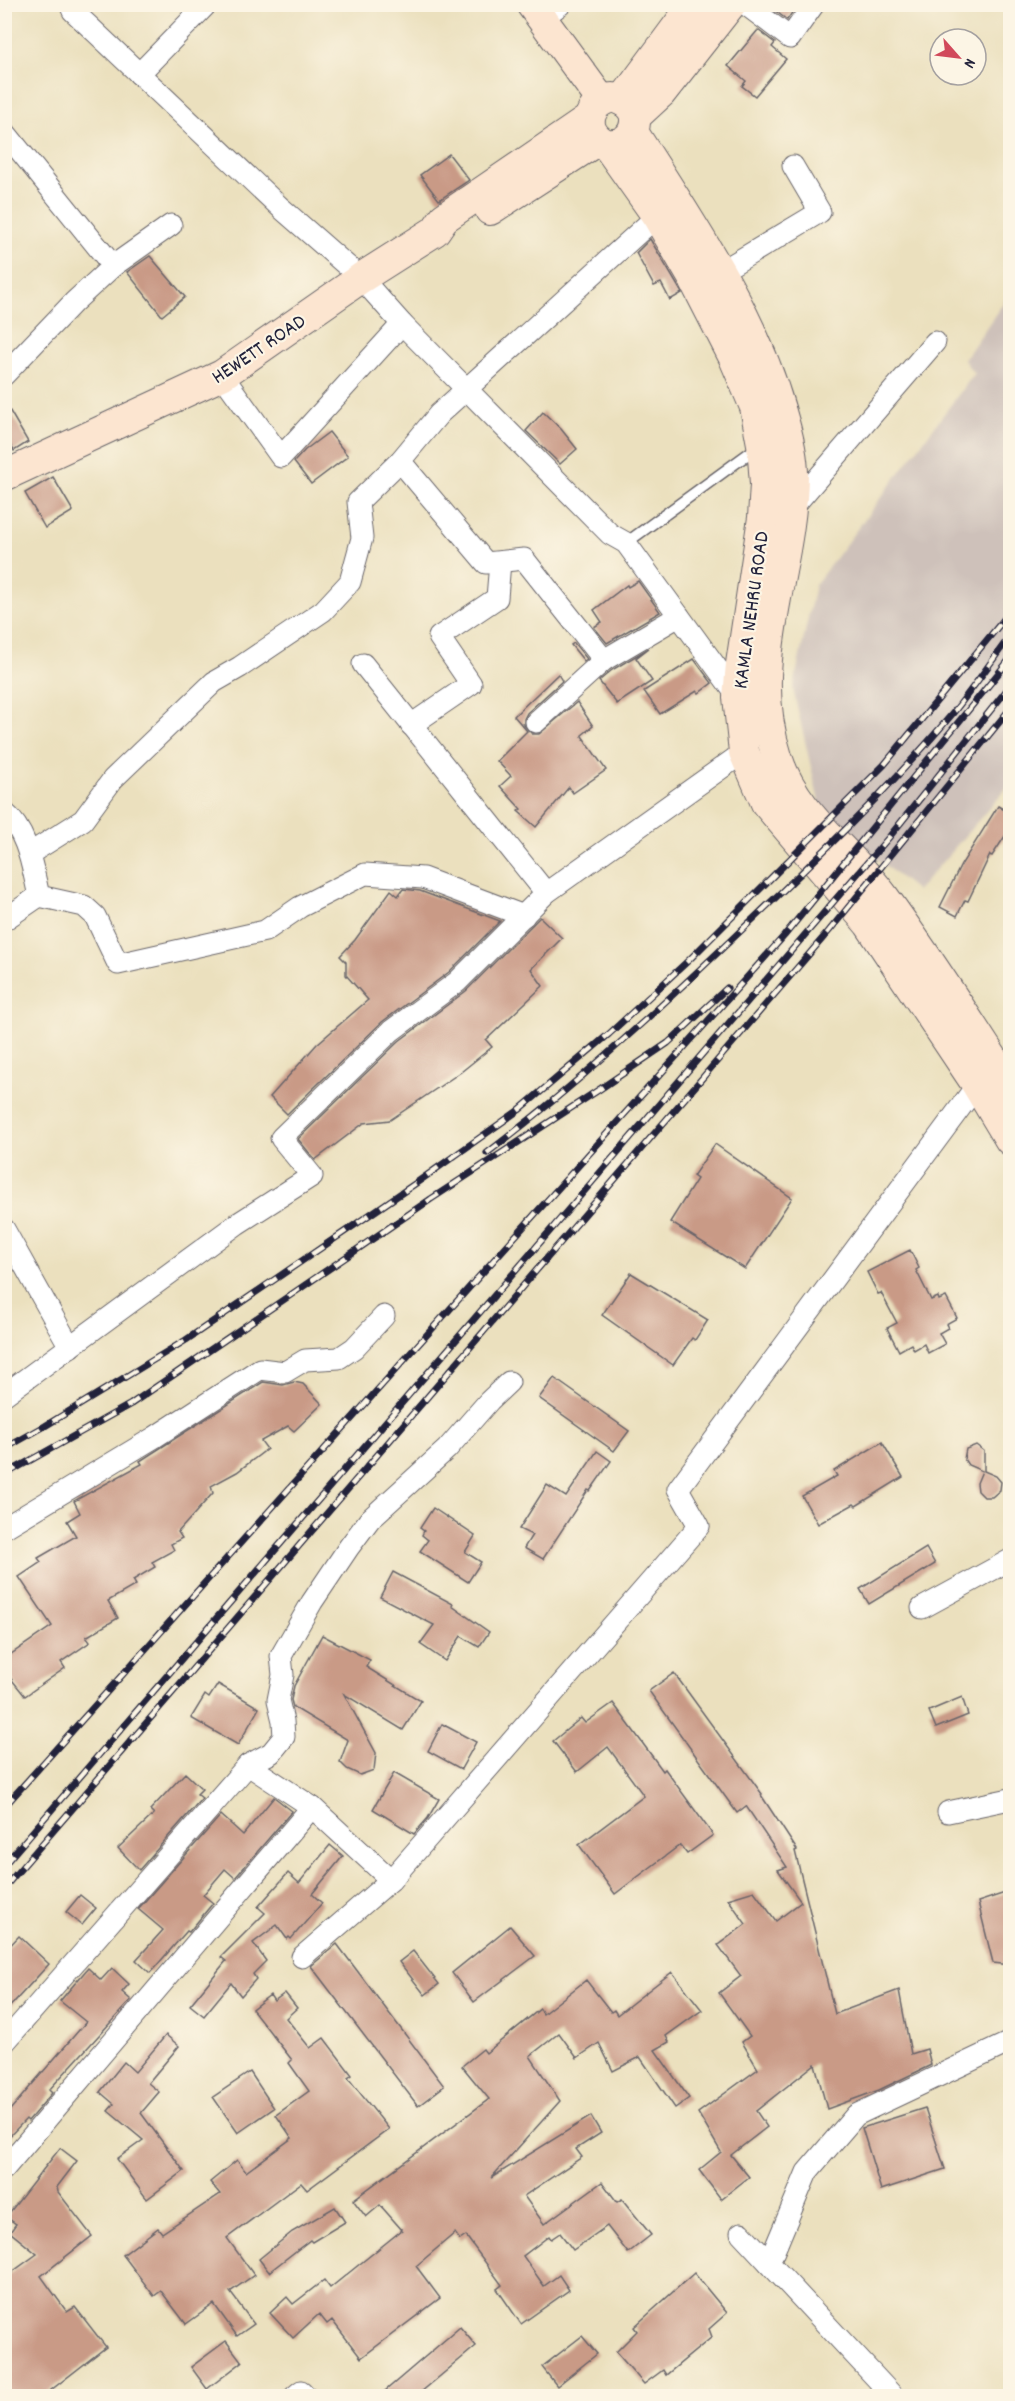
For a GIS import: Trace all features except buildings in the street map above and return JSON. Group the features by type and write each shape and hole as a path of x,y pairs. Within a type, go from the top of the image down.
{"main road":[{"path":"612,122 694,4"},
{"path":"612,122 662,93 731,4"},
{"name":"KAMLA NEHRU ROAD","path":"544,10 612,122 720,272 757,345 777,400 788,437 793,471 792,508 788,540 771,618 765,684 767,724 787,783 801,804 882,894 1011,1085"},
{"name":"KAMLA NEHRU ROAD","path":"612,122 657,216 693,278 734,358 754,407 762,444 765,484 763,518 738,698 744,752 766,804 869,924 1011,1140"},
{"name":"HEWETT ROAD","path":"4,476 222,375 361,278 435,231 454,231 612,122"}],"street":[{"path":"70,4 73,11 281,208 361,278 402,324 467,387 610,534 626,543 738,698"},
{"path":"139,74 207,4"},
{"path":"745,4 790,38 814,4"},
{"path":"4,131 113,266"},
{"path":"720,272 820,212 793,166"},
{"path":"29,854 82,820 113,779 214,682 323,611 350,582 362,538 358,502 400,461 439,414 467,387 657,216"},
{"path":"4,375 74,302 113,266 171,225"},
{"path":"222,375 281,457 402,324"},
{"path":"792,508 935,342"},
{"path":"400,461 486,563 524,559 604,660"},
{"path":"411,725 471,684 439,637 497,598 500,561"},
{"path":"536,722 604,660 679,616"},
{"path":"363,664 546,893"},
{"path":"4,1395 237,1224 312,1176 281,1138 391,1031 457,982 546,893 744,752"},
{"path":"4,812 16,822 29,854 39,896"},
{"path":"4,920 39,896 84,906 95,916 118,964 265,931 310,902 365,874 423,878 524,916"},
{"path":"302,1957 391,1880 699,1526 678,1489 976,1085"},
{"path":"4,1229 70,1347"},
{"path":"4,1528 155,1437 260,1369 285,1372 305,1360 339,1358 354,1348 384,1316"},
{"path":"4,2043 248,1765 271,1753 285,1737 284,1721 278,1700 283,1675 281,1656 348,1547 370,1519 447,1449 509,1382"},
{"path":"922,1608 1011,1560"},
{"path":"248,1765 312,1807 391,1880"},
{"path":"948,1812 1011,1799"},
{"path":"4,2169 312,1807"},
{"path":"769,2263 807,2172 856,2115 1011,2042"},
{"path":"741,2233 893,2397"},
{"path":"295,2397 301,2391 306,2397"}],"lane":[{"path":"626,543 762,444"}],"shaded area":[{"path":"1010,293 1010,784 917,891 822,815 793,689 815,585 974,374 964,360"}],"railway":[{"path":"4,1449 186,1340 519,1110 609,1034 690,959 884,765 1010,612"},
{"path":"487,1153 612,1050 701,969 816,858 927,743 960,704 1010,636"},
{"path":"4,1807 784,936 1010,659"},
{"path":"4,1865 890,836 1010,686"},
{"path":"4,1888 829,931 1010,709"},
{"path":"4,1475 131,1404 431,1199 597,1091 668,1043 727,988"}]}
